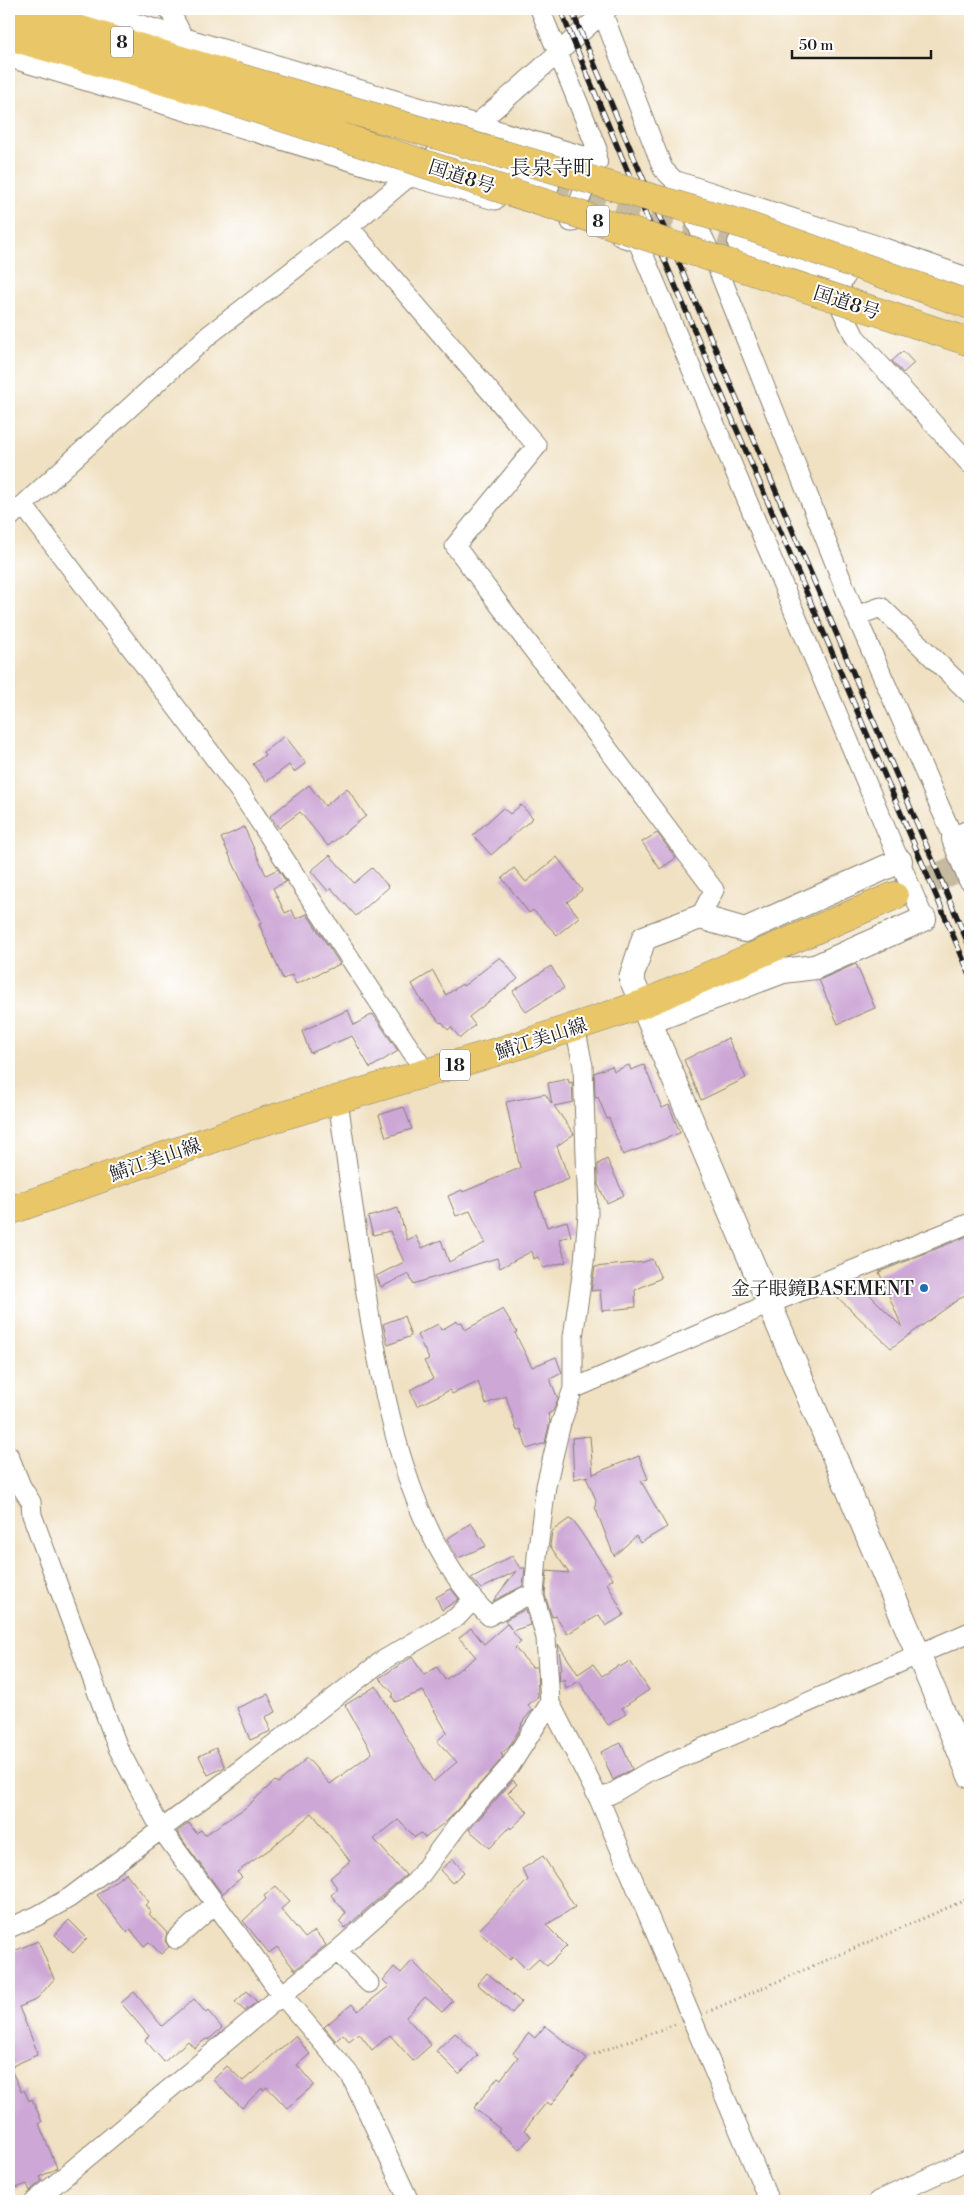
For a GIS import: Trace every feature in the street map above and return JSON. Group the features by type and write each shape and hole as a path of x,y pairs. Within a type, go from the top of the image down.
{"main road":[{"name":"国道8号","path":"11,9 230,88 970,342"},
{"name":"国道8号","path":"9,36 230,88 745,225 970,304"},
{"name":"鯖江美山線","path":"9,1211 255,1124 575,1027 647,1013 894,896"}],"street":[{"path":"79,9 595,162"},
{"path":"170,9 184,39"},
{"path":"540,9 597,149 595,162 571,222"},
{"path":"9,518 209,335 349,227 409,176 473,126 558,54 604,10 663,169 678,184 718,269 856,616 962,835 970,878"},
{"path":"9,55 409,176 638,242 924,919 815,967 782,971 647,1013"},
{"path":"439,153 547,185"},
{"path":"678,184 970,281"},
{"path":"349,227 537,446 454,546 714,890 700,917"},
{"path":"845,238 842,310 855,337 970,464"},
{"path":"740,243 843,276"},
{"path":"718,269 970,355"},
{"path":"22,505 238,789 426,1073"},
{"path":"856,616 880,607 970,694"},
{"path":"900,860 745,930 700,917 644,938 631,978 970,1776"},
{"path":"575,1027 582,1066 588,1214 584,1262 573,1337 573,1389 561,1423 546,1486 537,1556 534,1596 546,1638 550,1702 599,1799 769,2201"},
{"path":"338,1100 361,1265 381,1378 393,1429 406,1472 441,1555 473,1600 489,1616 524,1596 534,1596"},
{"path":"573,1389 769,1304 970,1223"},
{"path":"9,1456 21,1486 31,1502 32,1514 118,1748 161,1829 268,1973 282,1995 352,2076 409,2201"},
{"path":"9,1928 37,1916 68,1898 382,1661 457,1617 473,1600"},
{"path":"599,1799 650,1771 970,1632"},
{"path":"35,2201 282,1995 338,1951 416,1881 457,1826 510,1766 550,1702"},
{"path":"176,1939 215,1904"},
{"path":"338,1951 368,1983"},
{"path":"878,2201 970,2159"}],"path":[{"path":"594,2054 692,2018 970,1898"}],"building":[{"path":"903,351 914,363 903,373 892,361"},
{"path":"285,736 306,763 294,772 289,765 266,782 253,764 265,755 263,752"},
{"path":"309,785 325,806 347,788 366,816 328,846 300,812 279,828 270,816"},
{"path":"521,805 533,818 491,855 473,835 503,808 510,814"},
{"path":"244,827 266,875 278,869 286,882 273,888 285,913 292,910 296,919 307,914 340,964 296,984 292,975 283,979 259,924 262,923 221,838"},
{"path":"657,833 676,858 660,869 642,842"},
{"path":"330,855 354,883 372,868 389,887 356,916 331,888 328,891 311,871"},
{"path":"557,857 582,890 567,902 579,917 557,935 533,910 529,913 502,878 514,868 526,882"},
{"path":"500,957 518,979 469,1017 475,1025 460,1038 451,1027 448,1030 442,1022 440,1023 422,1002 412,984 433,971 446,995 462,984 463,986 469,982"},
{"path":"856,964 875,1008 838,1024 819,980"},
{"path":"551,966 564,988 526,1012 513,991"},
{"path":"348,1010 354,1025 373,1014 398,1051 370,1068 352,1036 310,1053 302,1031"},
{"path":"728,1038 746,1078 701,1100 684,1060"},
{"path":"629,1065 631,1070 644,1065 662,1108 669,1105 680,1133 623,1155 609,1118 607,1119 598,1097 595,1098 594,1073 612,1066 614,1071"},
{"path":"568,1079 569,1083 572,1082 573,1102 554,1106 574,1134 557,1146 569,1179 535,1193 547,1227 567,1221 571,1236 559,1239 566,1262 543,1268 538,1257 534,1259 532,1251 500,1268 497,1258 413,1284 409,1274 381,1287 376,1276 404,1262 390,1231 373,1235 368,1217 398,1208 407,1240 416,1236 422,1248 441,1240 449,1262 485,1243 470,1211 456,1216 448,1196 462,1190 463,1192 520,1168 506,1102 545,1094 552,1104 548,1083"},
{"path":"404,1107 412,1129 386,1137 379,1115"},
{"path":"607,1159 624,1195 607,1203 598,1185 598,1164"},
{"name":"金子眼鏡BASEMENT","path":"970,1235 970,1291 891,1348 833,1293 857,1282 902,1327 879,1272"},
{"path":"652,1259 661,1278 635,1290 636,1307 602,1311 600,1290 591,1291 595,1267 644,1262"},
{"path":"503,1309 517,1332 515,1333 532,1367 556,1357 562,1373 550,1379 558,1399 553,1411 548,1414 550,1421 545,1443 527,1449 521,1429 517,1431 506,1396 486,1404 478,1382 452,1394 450,1390 417,1406 410,1390 433,1379 424,1361 429,1359 417,1335 438,1324 441,1330 457,1321 458,1323 462,1322 465,1330"},
{"path":"404,1316 411,1336 388,1345 383,1324"},
{"path":"590,1436 593,1474 639,1456 648,1479 641,1481 667,1527 640,1543 636,1536 614,1556 595,1507 596,1500 586,1477 588,1476 574,1479 572,1438"},
{"path":"569,1519 573,1521 613,1579 607,1583 624,1615 606,1626 599,1615 567,1634 556,1616 552,1617 545,1595 547,1571 569,1573 550,1546 552,1531"},
{"path":"471,1523 486,1546 458,1558 447,1539"},
{"path":"512,1556 520,1568 525,1568 523,1586 493,1601 516,1571 481,1589 471,1578"},
{"path":"451,1589 459,1599 442,1610 436,1597"},
{"path":"526,1609 530,1625 512,1631 521,1642 515,1648 532,1667 537,1667 538,1697 528,1705 532,1710 521,1724 509,1747 501,1754 503,1756 499,1762 449,1819 425,1838 421,1833 415,1837 398,1820 374,1839 406,1875 345,1928 339,1922 346,1913 331,1895 338,1889 330,1878 350,1861 312,1813 270,1849 237,1872 242,1877 222,1894 177,1832 189,1823 196,1833 201,1830 205,1835 245,1808 275,1781 278,1783 307,1758 330,1784 372,1753 345,1705 376,1686 433,1782 457,1762 437,1741 447,1732 423,1691 395,1702 392,1696 394,1694 379,1678 412,1657 424,1675 437,1667 445,1680 476,1657 459,1638 471,1628 484,1644 507,1624 511,1629 505,1620"},
{"path":"558,1644 578,1674 593,1664 602,1676 619,1665 620,1667 630,1661 649,1690 622,1708 626,1714 608,1725 579,1681 566,1689 564,1679 560,1682 559,1670 562,1670"},
{"path":"268,1694 276,1712 265,1717 271,1731 250,1740 237,1708"},
{"path":"621,1743 632,1769 613,1780 601,1752"},
{"path":"216,1748 225,1767 208,1775 199,1756"},
{"path":"513,1780 517,1784 508,1793 528,1812 490,1848 469,1830"},
{"path":"543,1856 575,1907 546,1925 567,1946 547,1966 539,1959 527,1970 513,1956 510,1960 478,1931 528,1880 522,1869"},
{"path":"453,1859 464,1872 452,1883 440,1870"},
{"path":"126,1873 149,1902 145,1905 151,1912 149,1914 167,1933 165,1941 169,1947 161,1954 149,1942 144,1946 130,1929 127,1932 97,1895"},
{"path":"276,1886 290,1901 281,1909 305,1938 315,1931 326,1945 295,1970 277,1947 269,1953 243,1921 266,1899 264,1896"},
{"path":"69,1920 87,1938 73,1953 55,1935"},
{"path":"38,1941 54,1979 36,2000 19,2007 37,2055 10,2067 21,2092 24,2090 29,2101 32,2099 42,2122 39,2124 57,2168 40,2177 42,2181 30,2191 27,2184 13,2189 9,2179 9,1953"},
{"path":"412,1961 453,2001 442,2012 425,1997 406,2017 431,2045 413,2061 390,2035 372,2050 359,2033 349,2041 343,2034 336,2041 324,2027 352,2004 358,2011 389,1986 383,1980 394,1967 401,1973"},
{"path":"487,1973 521,2002 512,2013 477,1984"},
{"path":"247,1991 257,2002 245,2011 235,2002"},
{"path":"134,1992 162,2026 194,1999 206,2013 208,2011 222,2028 208,2040 206,2039 194,2048 188,2041 164,2062 145,2040 149,2036 121,2003"},
{"path":"545,2026 587,2059 551,2105 547,2102 524,2130 531,2136 520,2149 498,2131 500,2129 474,2108 498,2077 501,2079 518,2057 513,2053 529,2033 535,2038"},
{"path":"455,2033 478,2055 459,2074 436,2051"},
{"path":"295,2036 310,2054 297,2065 314,2085 287,2108 267,2087 263,2090 262,2088 242,2108 213,2080 227,2066 243,2081"}],"tunnel":[{"path":"547,185 740,243"},
{"path":"894,896 970,863"}],"railway":[{"path":"560,9 675,285 970,975"},
{"path":"571,9 970,948"}],"place":[{"name":"金子眼鏡BASEMENT","path":"924,1288"}],"district":[{"name":"長泉寺町","path":"552,168"}]}
